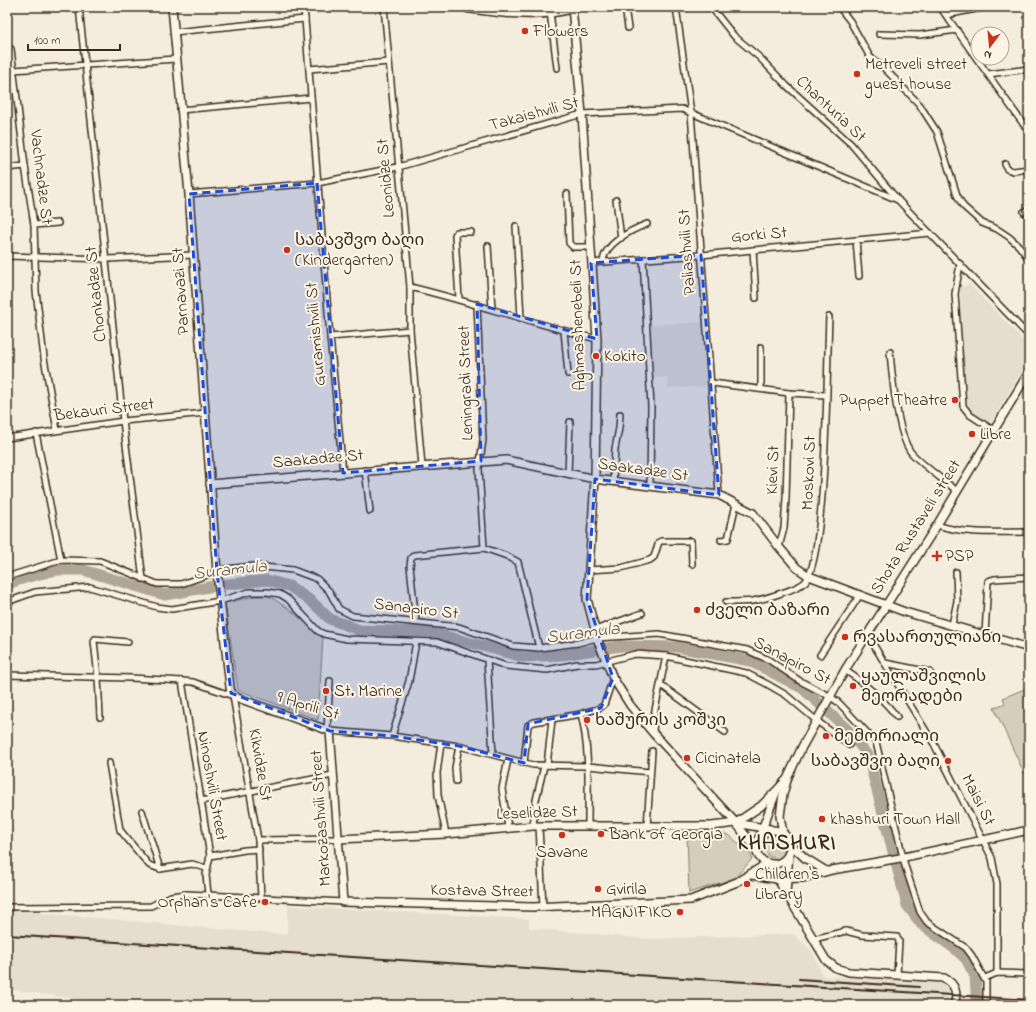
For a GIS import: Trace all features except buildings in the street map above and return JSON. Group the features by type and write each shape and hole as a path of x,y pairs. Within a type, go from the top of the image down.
{"highway":[{"path":"468,7 550,12 572,7"}],"street":[{"name":"Chonkadze St","path":"79,7 84,66 107,259 123,421 142,579"},
{"name":"Parnavazi St","path":"172,7 180,110 189,194 219,598"},
{"name":"Guramishvili St","path":"304,7 317,183 343,473"},
{"name":"Leonidze St","path":"384,7 410,288 410,330 422,466"},
{"name":"Aghmashenebeli St","path":"572,7 582,114 596,339 595,479 587,599 595,630 613,678 630,705 653,733 736,823 756,849"},
{"path":"625,7 628,28"},
{"name":"Paliashvili St","path":"676,7 691,113 712,383 719,495"},
{"name":"Chanturia St","path":"711,7 734,36 759,57 787,86 851,144 898,200 930,233"},
{"path":"839,7 850,21 870,57 884,67 906,89 923,110 937,132 957,195 963,206 982,223 997,229 1008,237 1029,259"},
{"path":"940,7 1029,132"},
{"path":"946,15 986,7"},
{"path":"550,12 557,68"},
{"path":"174,32 304,19"},
{"path":"879,34 920,35 957,30"},
{"name":"Vachnadze St","path":"7,48 11,50 25,166 34,225 34,256 44,358 57,430"},
{"path":"13,70 176,59"},
{"path":"309,70 389,62"},
{"path":"988,74 1029,68"},
{"path":"180,110 311,98"},
{"name":"Takaishvili St","path":"189,194 317,183 398,167 582,114 682,109 898,200"},
{"path":"1006,164 1007,169 1013,171 1029,169"},
{"path":"7,168 25,166"},
{"path":"567,194 569,243 573,247 590,247"},
{"path":"616,200 621,238"},
{"path":"34,225 58,223"},
{"path":"603,262 603,255 621,238 638,227 647,224"},
{"path":"516,226 521,318"},
{"path":"459,299 455,235 457,232 471,232"},
{"path":"930,233 1029,336"},
{"name":"Gorki St","path":"591,263 701,255 930,233"},
{"path":"856,240 859,276"},
{"path":"488,246 492,309"},
{"path":"753,250 756,298"},
{"path":"7,256 107,259 193,255"},
{"path":"643,259 651,408 650,486"},
{"path":"960,264 955,294 963,406 970,415 994,430"},
{"path":"410,288 459,299 564,331 596,339"},
{"name":"Leningradi Street","path":"477,304 483,440 480,490 484,548"},
{"name":"Moskovi St","path":"809,576 815,554 821,520 829,317"},
{"path":"330,337 410,330"},
{"path":"564,331 568,374"},
{"path":"761,347 761,389"},
{"path":"890,352 903,438 911,452 957,491"},
{"name":"Shota Rustaveli street","path":"788,777 802,747 846,670 1029,372"},
{"path":"712,383 789,393 826,396"},
{"name":"Kievi St","path":"779,547 784,528 786,498 789,393"},
{"name":"Bekauri Street","path":"7,438 123,421 206,413"},
{"path":"613,482 615,449 620,414"},
{"path":"568,473 570,422"},
{"path":"36,433 61,560"},
{"name":"Saakadze St","path":"210,484 365,470 506,460 613,482 719,495 753,513 779,547 798,568 809,576 886,605 1029,648"},
{"path":"365,470 370,511"},
{"path":"721,540 728,539 736,504"},
{"path":"937,524 949,529 978,533 1029,532"},
{"path":"588,570 621,568 650,560 654,557 658,542 668,540 691,541 692,564"},
{"path":"416,622 410,566 411,558 414,555 484,548 507,556 518,562 539,648"},
{"name":"Sanapiro St","path":"7,577 61,560 100,561 157,584 173,585 208,576 217,572 254,566 293,570 316,579 329,591 339,609 353,616 459,627 513,646 539,648 598,639 659,634 747,650 769,660 800,681 839,703 876,742 902,857 920,912 927,922 966,948 977,962 985,978"},
{"path":"952,625 958,601 956,572"},
{"path":"726,602 755,600 767,597 797,587 804,583 809,576"},
{"path":"985,634 988,582 994,579 1029,577"},
{"path":"7,602 36,592 90,587 157,607 172,609 248,592 280,594 288,599 318,630 324,634 348,638 437,642 506,666 547,670 577,664 596,664 606,660 635,654 666,656 746,673 786,695 849,745"},
{"path":"820,655 860,595"},
{"path":"219,598 228,678 233,696"},
{"path":"595,630 642,613"},
{"name":"Maisi St","path":"868,634 934,744 992,858 997,884 997,973"},
{"path":"100,717 98,677 93,643 96,640 128,642"},
{"path":"392,736 409,681 416,642"},
{"path":"653,733 654,715 666,656"},
{"path":"488,660 493,754"},
{"path":"885,663 930,672"},
{"path":"846,670 867,685 897,717"},
{"name":"9 Aprili St","path":"7,676 98,677 193,682 284,716 328,730 392,736 459,746 524,763 588,766 650,772"},
{"path":"524,763 528,725 534,722 580,714 603,707 613,678"},
{"name":"Ninoshvili Street","path":"182,681 210,856 206,868 208,894"},
{"path":"328,730 330,681"},
{"path":"661,685 725,732"},
{"name":"Kikvidze St","path":"233,696 251,791 258,840 261,897"},
{"path":"580,714 585,730 588,766 588,826"},
{"path":"543,907 536,826 536,800 545,765 552,720"},
{"name":"Markozashvili Street","path":"328,730 343,902"},
{"path":"441,743 437,773 438,795 446,834"},
{"path":"456,781 455,768 459,746"},
{"path":"647,827 652,751"},
{"path":"508,759 502,789 508,827"},
{"path":"109,763 120,830 149,865 160,869 192,864 206,868"},
{"path":"201,801 333,775"},
{"path":"788,777 780,809 780,823 783,832 790,844 805,858 826,871"},
{"path":"736,823 761,806 788,777"},
{"path":"777,790 759,836 756,849 759,857 768,863 826,960 836,968 849,972 944,978 950,981 956,993 954,1005"},
{"path":"142,811 160,869"},
{"path":"736,823 783,832"},
{"name":"Leselidze St","path":"338,839 446,834 508,827 712,826 736,823"},
{"path":"759,836 770,830"},
{"path":"751,875 788,880 1029,830"},
{"path":"258,840 338,839"},
{"path":"786,894 790,844"},
{"path":"210,856 259,849"},
{"path":"768,863 781,862 789,852"},
{"name":"Kostava Street","path":"7,907 151,906 179,894 208,894 343,902 543,907 690,900 737,882 751,875 768,863"},
{"path":"814,939 846,931 862,936 897,937 899,941 897,975"},
{"path":"986,1005 985,978 997,973 1029,974"},
{"path":"7,1004 28,1005"}],"highlighted area":[{"path":"317,183 343,473 481,461 477,304 597,339 591,263 701,255 719,495 595,479 587,599 613,678 601,708 528,724 524,763 459,746 392,736 330,731 231,693 217,572 189,194"}],"shaded area":[{"path":"969,284 1029,346 1029,360 988,426 970,410 965,399 960,288"},
{"path":"703,322 706,387 668,388 667,377 652,378 650,325"},
{"path":"255,596 269,596 288,608 323,637 318,720 238,690 225,603"},
{"path":"1029,687 1029,772 1024,773 994,708 1005,703 1003,698"},
{"path":"719,833 729,835 751,855 752,859 735,878 689,893 687,834"},
{"path":"771,834 778,837 785,848 783,855 778,859 768,856 763,845 765,837"},
{"path":"288,906 529,919 529,928 647,939 793,934 811,950 823,976 941,983 949,988 948,1004 121,1005 7,989 7,910 287,935"}],"waterway":[{"name":"Suramula","path":"7,584 56,570 83,570 165,595 220,585 267,580 289,586 311,601 330,619 359,630 431,632 523,657 562,655 621,646 677,647 750,661 802,688 848,730 868,756 907,905 921,924 954,948 966,959 975,976 977,1005"}],"railway":[{"path":"7,935 1029,1000"},
{"path":"799,979 919,987"}],"place":[{"name":"Flowers","path":"525,31"},
{"name":"Metreveli street guest house","path":"857,74"},
{"name":"საბავშვო ბაღი (Kindergarten)","path":"287,250"},
{"name":"Kokito","path":"596,356"},
{"name":"Puppet Theatre","path":"955,400"},
{"name":"Libre","path":"972,434"},
{"name":"PSP","path":"937,556"},
{"name":"ძველი ბაზარი","path":"697,610"},
{"name":"რვასართულიანი","path":"845,637"},
{"name":"ყაულაშვილის მეორადები","path":"853,686"},
{"name":"St. Marine","path":"326,691"},
{"name":"ხაშურის კოშკი","path":"587,720"},
{"name":"მემორიალი","path":"826,736"},
{"name":"Cicinatela","path":"687,758"},
{"name":"საბავშვო ბაღი","path":"948,761"},
{"name":"khashuri Town Hall","path":"822,819"},
{"name":"Bank of Georgia","path":"601,834"},
{"name":"Savane","path":"562,835"},
{"name":"Children's Library","path":"747,884"},
{"name":"Gvirila","path":"598,889"},
{"name":"Orphan's Cafe","path":"265,902"},
{"name":"MAGNIFIKO","path":"680,912"}],"district":[{"name":"KHASHURI","path":"787,844"}]}
